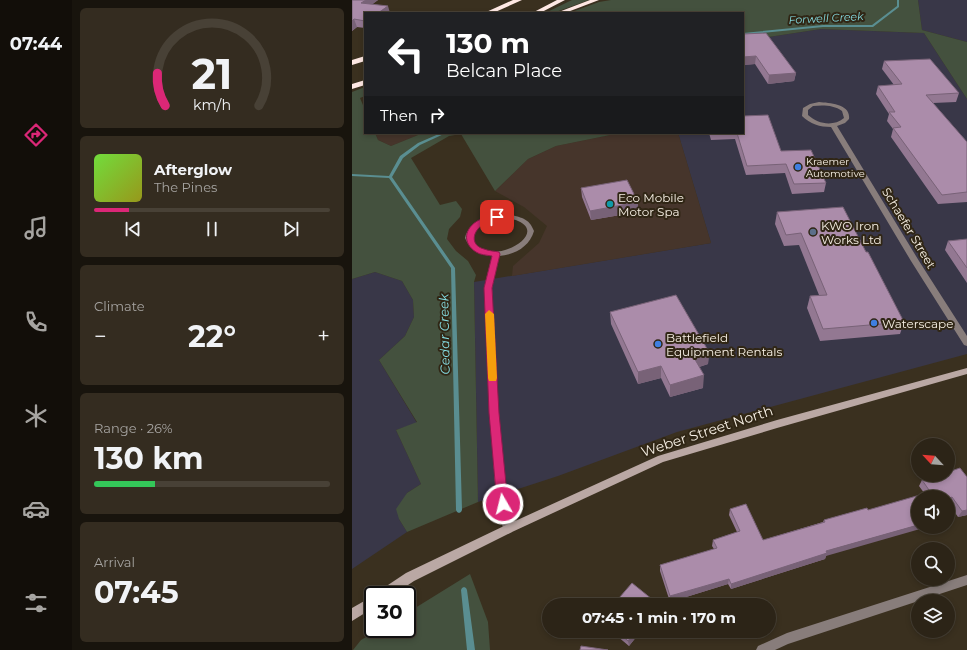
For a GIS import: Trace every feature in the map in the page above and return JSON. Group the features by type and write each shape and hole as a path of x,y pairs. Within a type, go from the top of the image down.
{"highway":[{"path":"489,12 519,0"},
{"path":"537,12 562,0"},
{"path":"561,12 596,0"},
{"path":"352,63 364,58"},
{"path":"352,87 364,82"}],"main road":[{"name":"Weber Street North","path":"396,586 410,577 508,529 661,459 778,424 967,371"},
{"path":"352,615 364,607"}],"street":[{"path":"819,104 840,107 845,110 847,118 844,121 833,125 813,122 805,116 805,110 812,105 819,104"},
{"name":"Schaefer Street","path":"833,125 915,261 967,343"},
{"path":"497,217 514,217 526,223 530,227 531,232 526,242 514,251 496,254 480,251 470,243 469,237 475,227 482,222 497,217"},
{"path":"496,254 488,288 494,413 499,476 504,517 508,529"},
{"path":"762,650 787,639 967,580"}],"shaded area":[{"path":"918,0 967,0 967,42 922,30"},
{"path":"821,29 924,33 967,99 967,354 677,432 558,476 478,502 474,282 711,243 678,134 744,134 744,41"},
{"path":"375,134 421,134 391,146 378,140"},
{"path":"615,134 678,134 711,243 512,276 513,266 539,243 547,226 524,207 495,191 528,159 556,146"},
{"path":"375,272 402,281 413,300 414,317 405,336 379,360 417,423 396,430 421,484 407,493 399,519 407,532 352,569 352,279"}],"green space":[{"path":"572,0 589,0 556,12 547,12"},
{"path":"611,0 918,0 922,30 967,42 967,99 924,33 821,29 744,41 744,12 572,12 599,2"},
{"path":"364,87 364,96 360,98 364,108 364,134 375,134 378,140 391,146 421,134 461,134 449,136 411,158 440,205 456,201 462,209 460,217 449,229 447,239 456,251 468,261 476,275 474,282 478,502 407,532 399,519 396,509 407,493 421,484 396,430 417,422 379,360 405,336 414,317 413,300 402,281 375,272 352,279 352,92"},
{"path":"461,134 615,134 556,146 528,159 495,191"},
{"path":"470,574 488,622 490,650 353,650 364,638 416,638 416,607"}],"building":[{"path":"352,0 366,0 361,3 388,6 379,12 364,12 364,21 354,19 352,21"},
{"path":"766,33 796,73 769,75 756,56 744,57 744,34"},
{"path":"930,59 959,93 926,95 967,142 967,192 942,195 893,128 901,127 889,112 895,112 878,86 902,84 884,61"},
{"path":"768,115 781,151 811,150 826,183 794,184 786,164 747,166 737,134 744,134 744,116"},
{"path":"627,180 638,202 590,211 581,188"},
{"path":"843,207 904,322 823,329 810,296 827,295 801,233 786,235 777,212"},
{"path":"967,239 967,268 948,241"},
{"name":"Battlefield Equipment Rentals","path":"676,295 709,352 693,356 704,375 670,385 661,366 638,372 610,312"},
{"path":"960,468 967,477 967,510 962,511 955,501 955,490 929,490 923,482 955,482 955,470"},
{"path":"911,498 911,527 826,551 827,553 731,584 729,579 670,596 660,565 717,548 713,540 740,531 730,509 746,504 763,540 825,522 824,520 867,508 868,510"},
{"path":"632,583 651,598 619,598"},
{"path":"581,646 608,650 580,650"}],"waterway":[{"name":"Forwell Creek","path":"744,34 823,26 873,26 898,6 898,0"},
{"name":"Forwell Creek","path":"390,177 401,157 419,144 442,134"},
{"name":"Forwell Creek","path":"352,175 390,177"},
{"name":"Cedar Creek","path":"390,177 453,268 459,510"},
{"name":"Cedar Creek","path":"464,590 471,650"}],"slow traffic":[{"path":"489,314 492,378"}],"place":[{"name":"Kraemer Automotive","path":"798,167"},
{"name":"Eco Mobile Motor Spa","path":"610,204"},
{"name":"KWO Iron Works Ltd","path":"813,232"},
{"name":"Waterscape","path":"874,323"},
{"name":"Battlefield Equipment Rentals","path":"658,344"}],"route":[{"path":"497,217 482,222 475,227 469,237 470,243 480,251 496,254 488,288 494,413 503,504"}]}
